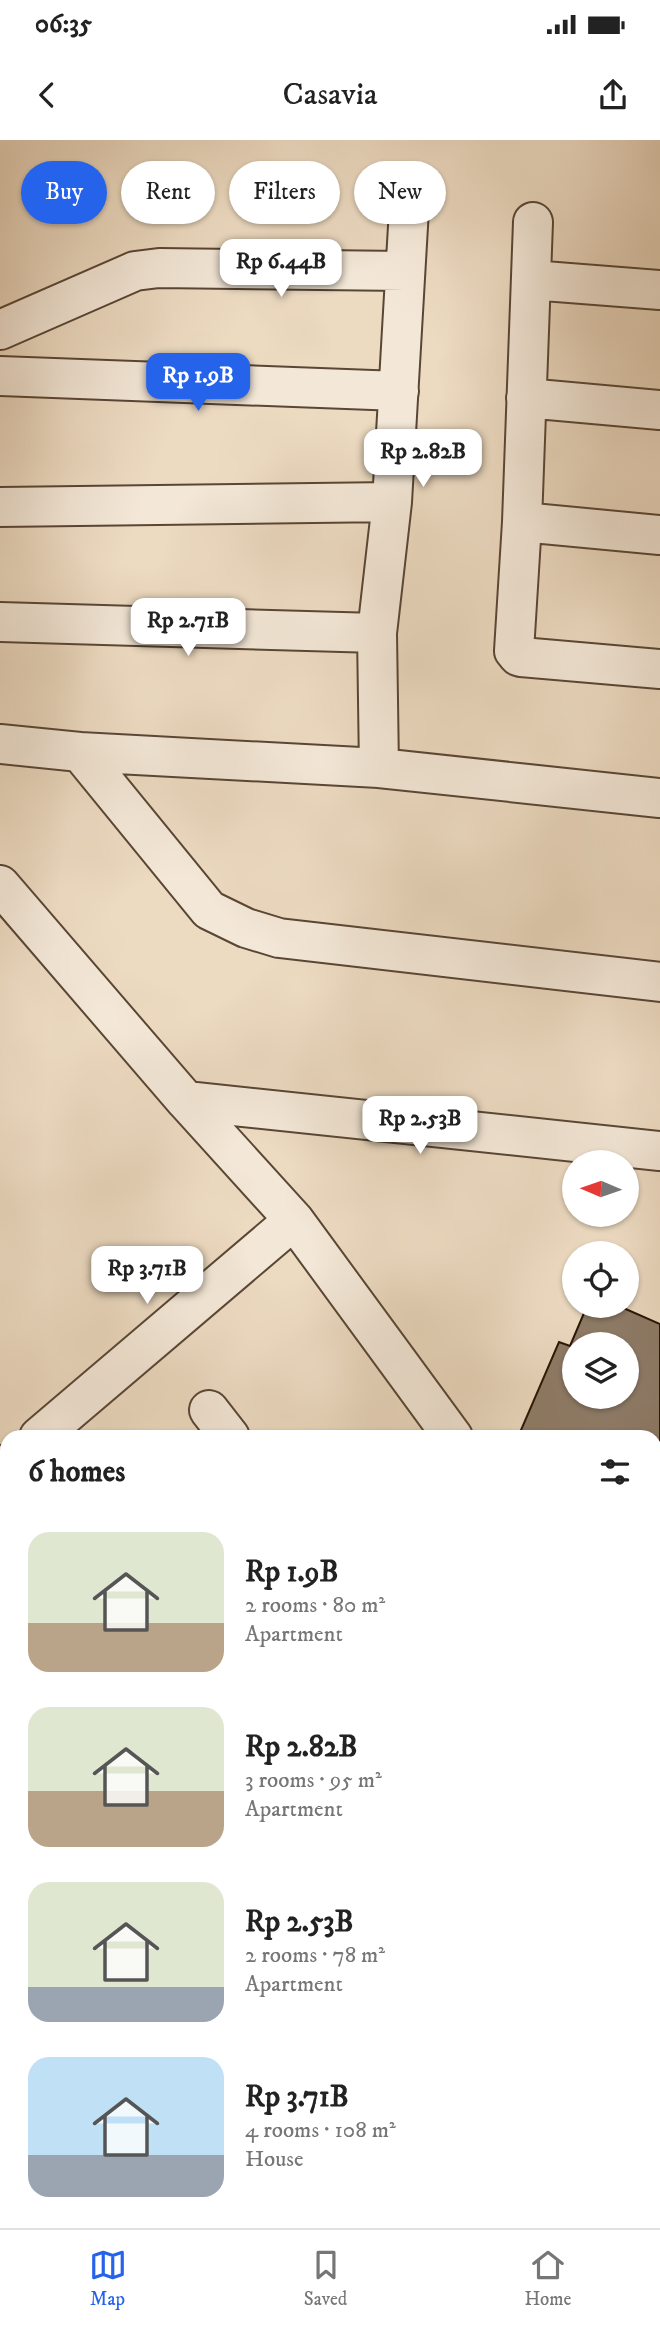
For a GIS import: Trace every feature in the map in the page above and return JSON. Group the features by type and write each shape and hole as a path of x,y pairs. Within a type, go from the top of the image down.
{"street":[{"path":"533,222 522,522 514,645 518,656 660,669"},
{"path":"379,768 377,633 392,502 408,224"},
{"path":"0,330 135,271 159,268 405,271"},
{"path":"531,280 660,290"},
{"path":"0,376 399,391"},
{"path":"527,398 660,410"},
{"path":"0,507 392,502"},
{"path":"522,522 660,535"},
{"path":"0,622 377,633"},
{"path":"0,744 80,752 379,768 660,798"},
{"path":"80,752 209,910 246,928 279,938 660,982"},
{"path":"0,885 186,1101 294,1220 448,1430"},
{"path":"186,1101 660,1152"},
{"path":"47,1430 294,1220"}],"building":[{"path":"639,1315 660,1324 660,1430 521,1430 559,1342 562,1343 562,1409 639,1409 639,1332 576,1332 582,1318 639,1318"}]}
